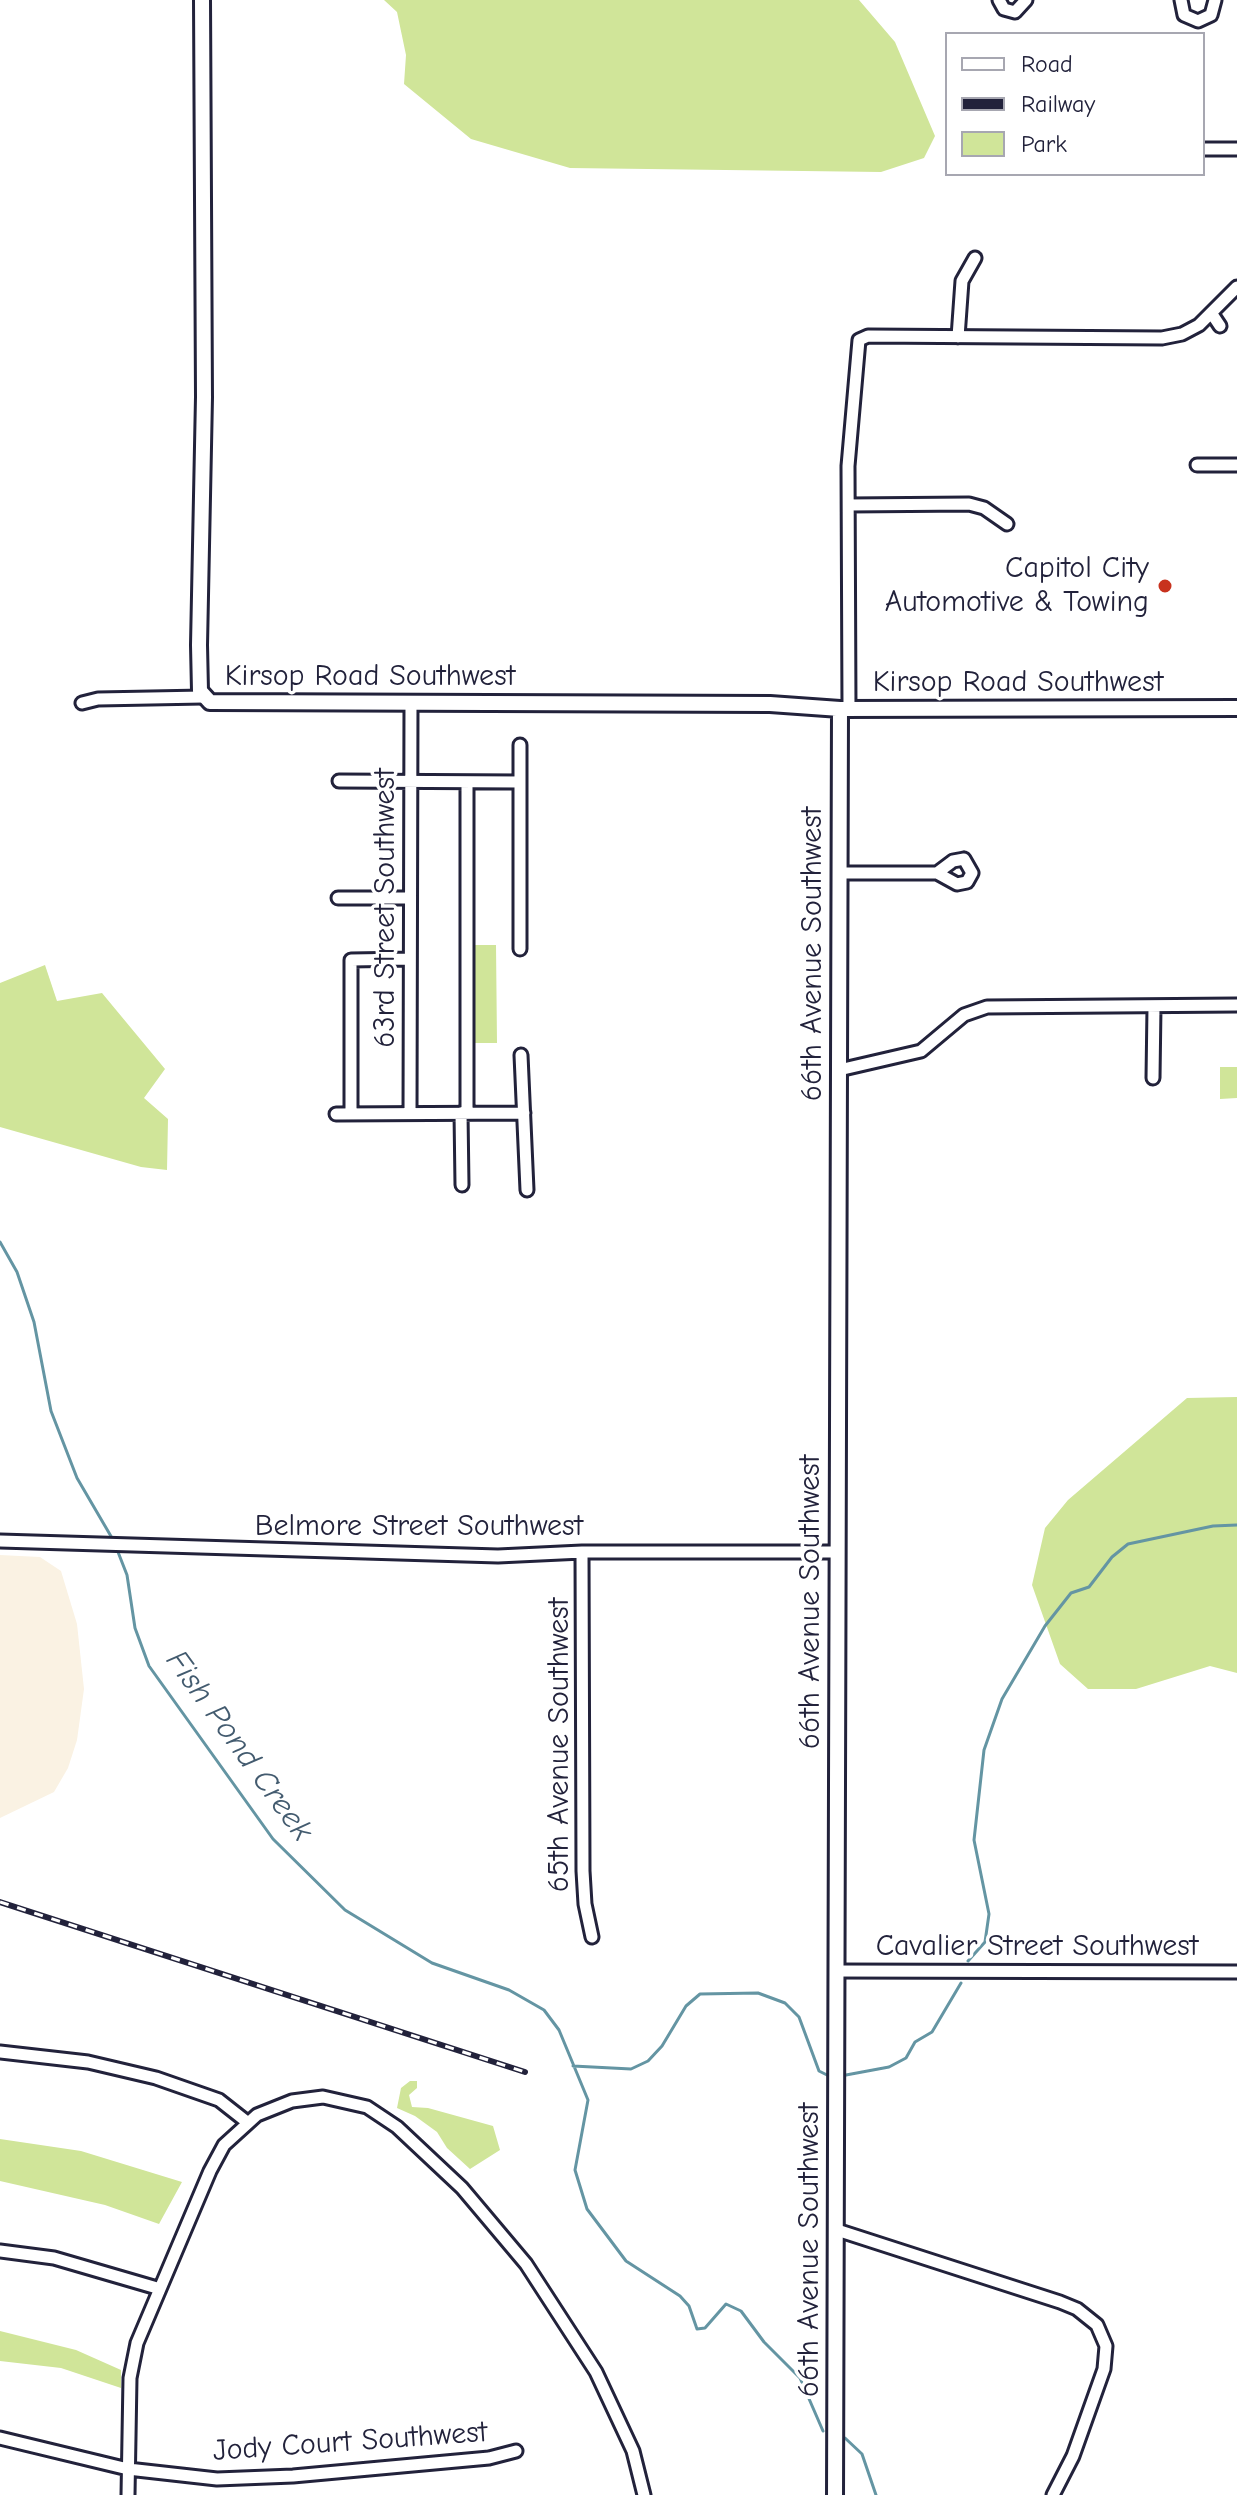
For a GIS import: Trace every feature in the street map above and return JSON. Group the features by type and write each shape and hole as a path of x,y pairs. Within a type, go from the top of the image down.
{"street":[{"name":"Kirsop Road Southwest","path":"202,0 204,397 199,645 203,697 216,703 770,704 844,709 1237,708"},
{"path":"999,0 1004,9 1015,12 1020,11 1026,0"},
{"path":"1181,0 1184,15 1198,21 1211,15 1215,0"},
{"path":"1205,149 1237,149"},
{"path":"975,258 962,281 958,337 1162,338 1191,330 1212,314 1237,287"},
{"path":"1212,314 1220,326"},
{"name":"66th Avenue Southwest","path":"835,2495 839,873 849,452 859,340 868,336 958,337"},
{"path":"1197,465 1237,465"},
{"path":"849,505 969,504 995,514 1007,524"},
{"path":"82,703 98,699 203,697"},
{"name":"63rd Street Southwest","path":"410,1113 411,703"},
{"path":"520,745 520,949"},
{"path":"339,781 520,782"},
{"path":"462,1185 467,782"},
{"path":"839,873 937,873"},
{"path":"338,898 410,898"},
{"path":"351,1114 351,960 410,959"},
{"path":"839,1070 921,1051 964,1015 987,1007 1237,1005"},
{"path":"1153,1078 1154,1007"},
{"path":"521,1055 527,1190"},
{"path":"336,1114 524,1113"},
{"name":"Belmore Street Southwest","path":"0,1541 498,1556 582,1552 838,1552"},
{"name":"65th Avenue Southwest","path":"582,1552 584,1882 592,1937"},
{"name":"Cavalier Street Southwest","path":"836,1971 1237,1972"},
{"path":"0,2052 88,2062 156,2078 219,2100 247,2122"},
{"path":"128,2495 132,2366 143,2323 219,2153 247,2122 292,2101 323,2097 367,2107 387,2119 435,2161 510,2245 571,2330 625,2430 644,2495"},
{"path":"837,2230 1060,2302 1091,2318 1104,2339 1106,2361 1083,2431 1053,2495"},
{"path":"0,2251 54,2258 157,2288"},
{"name":"Jody Court Southwest","path":"0,2438 128,2469 190,2477 256,2478 489,2458 516,2451"}],"shaded area":[{"path":"0,1555 40,1557 61,1571 77,1624 84,1689 77,1740 68,1768 54,1792 0,1818"}],"green space":[{"path":"384,0 859,0 895,42 935,136 924,158 881,172 570,168 471,139 404,84 406,55 397,12"},
{"path":"474,945 496,945 497,1043 474,1043"},
{"path":"45,965 57,1001 102,993 165,1069 144,1098 168,1119 167,1170 141,1167 0,1127 0,983"},
{"path":"1220,1067 1237,1067 1237,1098 1220,1099"},
{"path":"1237,1397 1237,1673 1210,1666 1136,1689 1088,1689 1060,1664 1032,1585 1045,1528 1068,1500 1187,1398"},
{"path":"410,2081 417,2081 417,2088 409,2095 412,2107 428,2108 493,2126 500,2150 470,2169 447,2148 437,2132 415,2116 397,2108 401,2088"},
{"path":"0,2139 81,2151 182,2182 159,2224 105,2205 0,2181"},
{"path":"0,2331 76,2350 121,2370 121,2388 61,2368 0,2361"}],"waterway":[{"name":"Fish Pond Creek","path":"0,1242 17,1272 34,1322 51,1411 77,1478 112,1538"},
{"path":"968,1961 985,1942 989,1914 974,1840 984,1750 1002,1699 1045,1626 1071,1593 1089,1587 1112,1557 1128,1544 1213,1526 1237,1525"},
{"name":"Fish Pond Creek","path":"118,1552 127,1575 135,1628 149,1666 273,1839 345,1910 432,1963 509,1990 544,2010 559,2030 588,2100 575,2170 587,2209 626,2261 680,2296 689,2306 697,2329 705,2328 726,2304 741,2311 764,2342 800,2378 823,2431"},
{"path":"846,2075 889,2067 906,2058 915,2042 932,2032 961,1983"},
{"path":"573,2066 631,2069 648,2061 662,2046 686,2006 700,1994 758,1993 785,2003 799,2017 819,2071 827,2075"},
{"name":"Fish Pond Creek","path":"845,2438 862,2454 876,2495"}],"railway":[{"path":"0,1902 525,2072"}],"place":[{"name":"Capitol City Automotive & Towing","path":"1165,586"}]}
